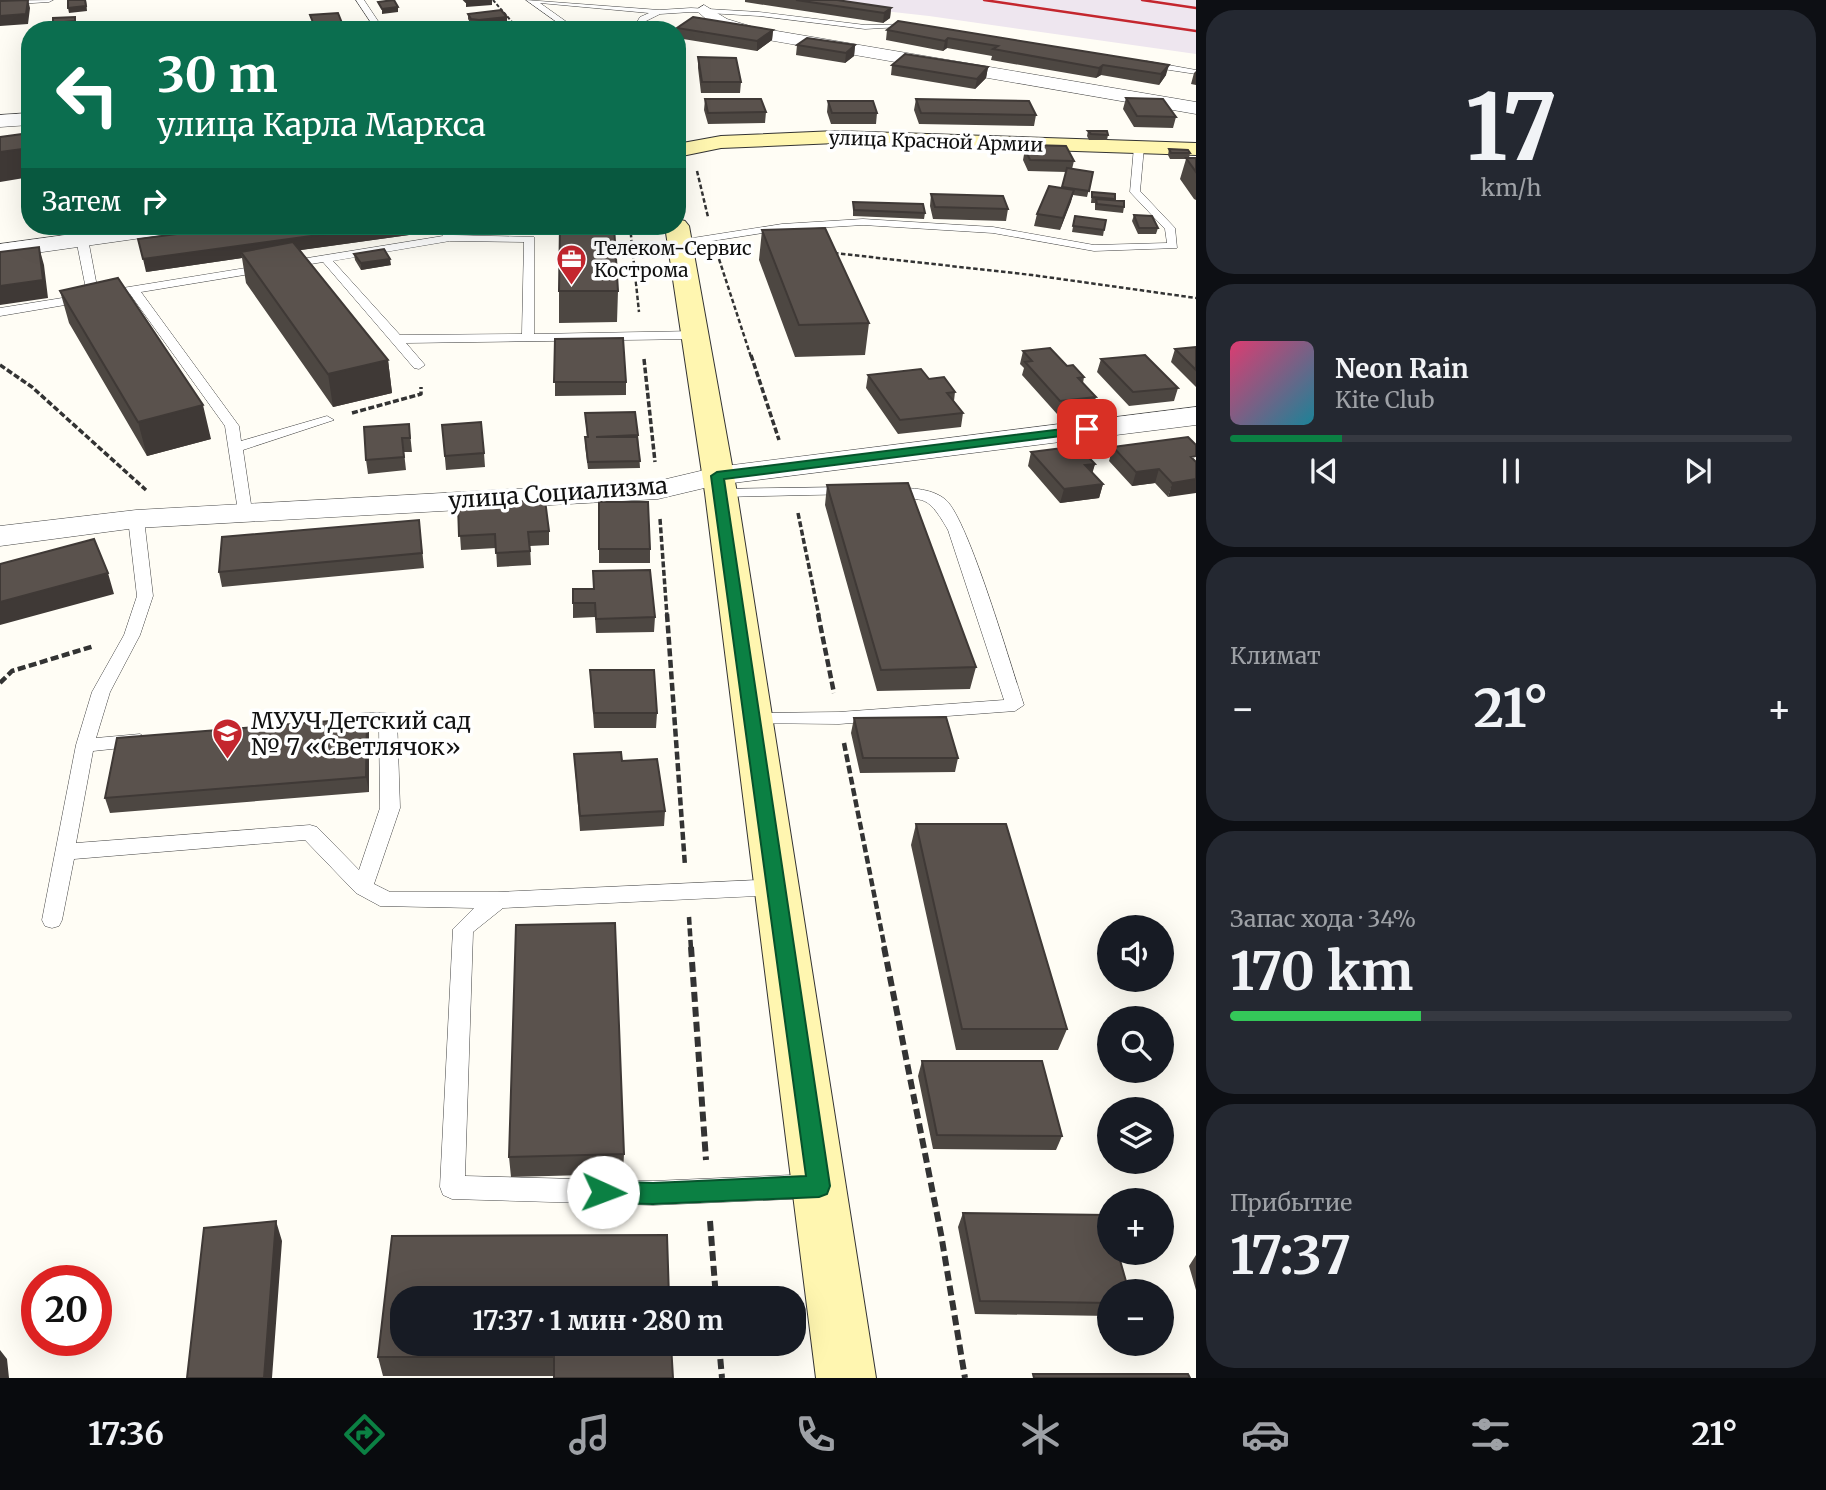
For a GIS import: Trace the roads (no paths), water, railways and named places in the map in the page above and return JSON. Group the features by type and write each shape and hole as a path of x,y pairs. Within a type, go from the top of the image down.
{"main road":[{"name":"улица Красной Армии","path":"686,156 722,142 836,137 1196,149"},
{"path":"690,235 697,335 754,719 846,1378"}],"street":[{"path":"704,10 721,23 751,32 1196,108"},
{"path":"0,121 21,120"},
{"path":"0,251 111,235"},
{"name":"улица Социализма","path":"0,536 175,516 658,490 791,479 1196,416"}],"lane":[{"path":"0,3 49,0"},
{"path":"360,0 374,21"},
{"path":"530,0 622,4 659,12 704,10 865,27 927,28"},
{"path":"530,0 560,21"},
{"path":"642,21 659,12"},
{"path":"1141,63 1194,72"},
{"path":"690,235 863,222 993,230 1094,248 1173,246 1170,228 1135,192 1139,147"},
{"path":"0,312 450,237 530,239 528,338"},
{"path":"82,239 93,296"},
{"path":"325,258 399,339 419,365"},
{"path":"133,290 232,426 245,511"},
{"path":"399,339 697,335"},
{"path":"237,447 327,420"},
{"path":"754,719 839,718 1014,705 956,530 940,503 917,493 791,479"},
{"path":"52,920 85,745 101,692 132,635 145,596 136,519"},
{"path":"319,724 388,718 390,808 363,887"},
{"path":"85,745 154,739"},
{"path":"64,852 310,832 363,887 387,900 498,900 778,887"},
{"path":"498,900 463,929 452,1187 653,1194 819,1186"}],"railway":[{"path":"984,0 1196,31"},
{"path":"1142,0 1196,8"}],"place":[{"name":"Телеком-Сервис Кострома","path":"571,286"},
{"name":"МУУЧ Детский сад № 7 «Светлячок»","path":"228,761"}]}
